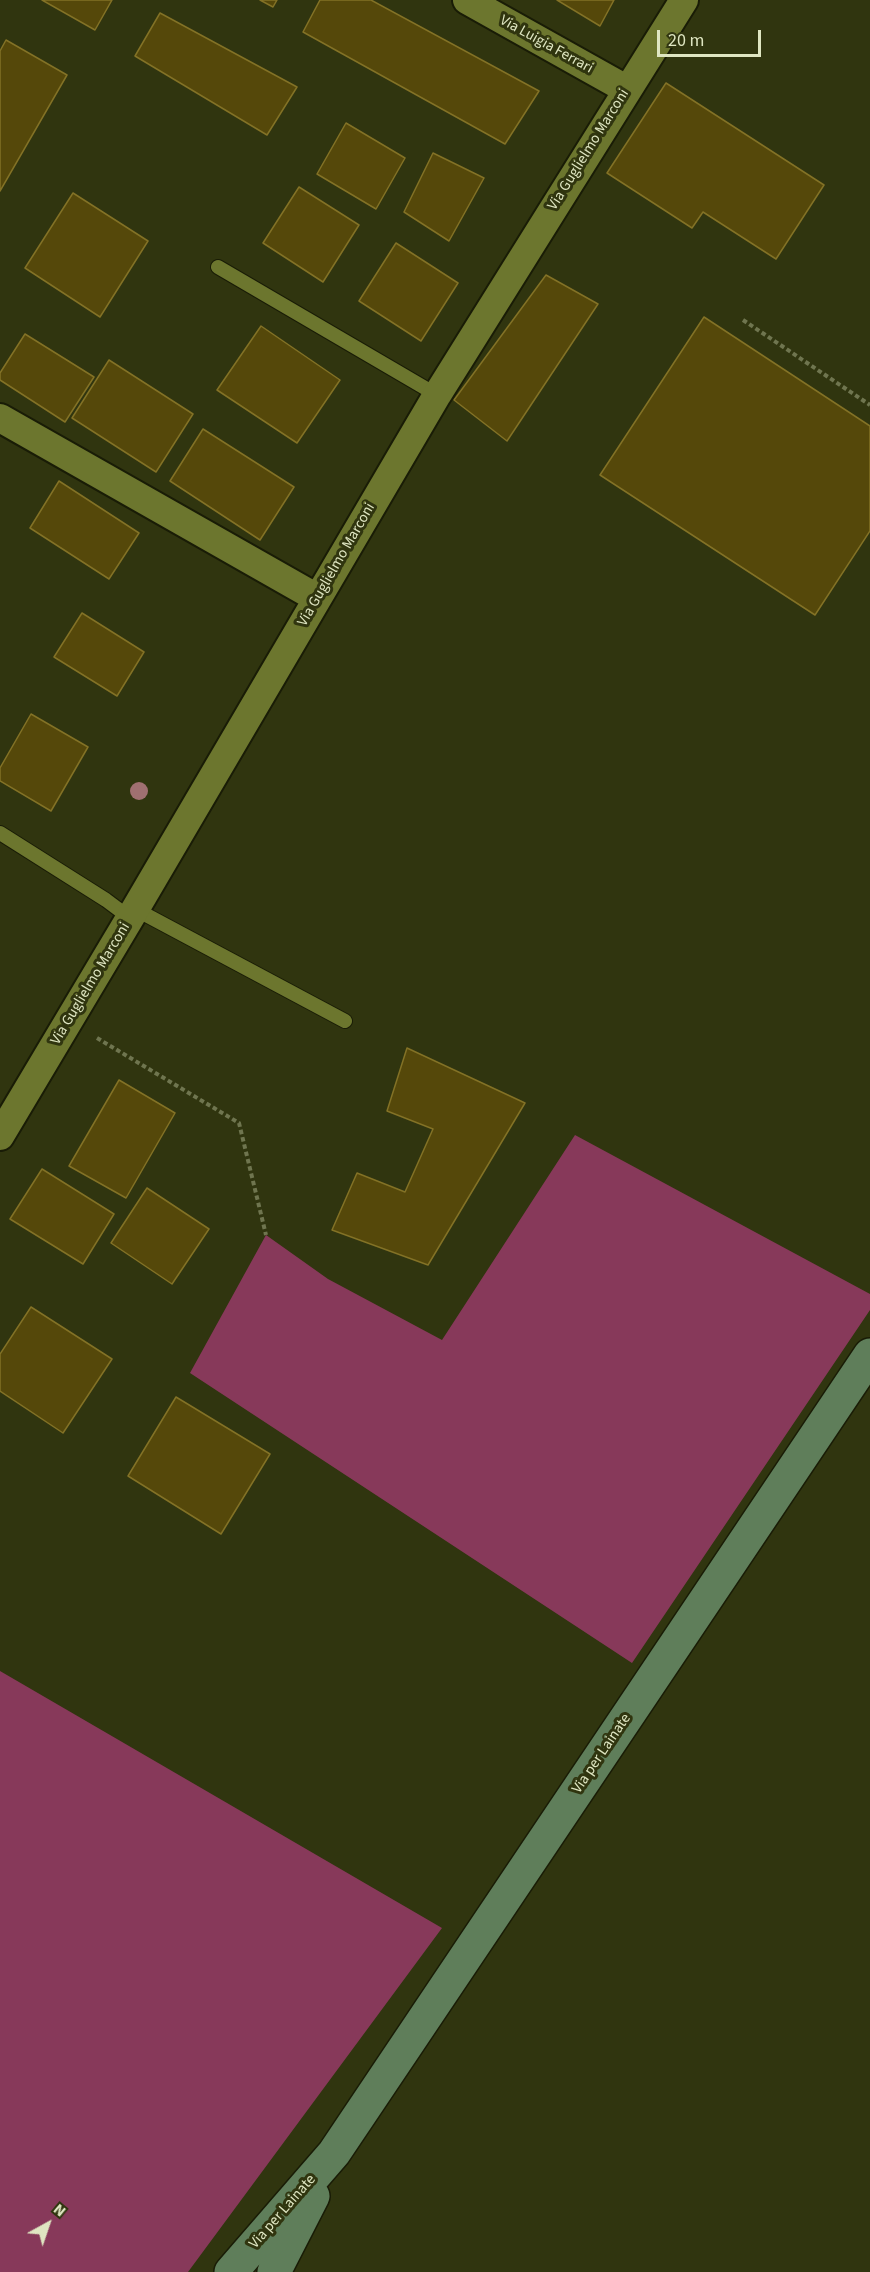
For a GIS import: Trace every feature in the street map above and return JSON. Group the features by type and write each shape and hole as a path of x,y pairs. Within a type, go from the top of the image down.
{"street":[{"name":"Via Luigia Ferrari","path":"467,0 626,89"},
{"name":"Via Guglielmo Marconi","path":"0,1136 437,394 626,89 684,0"},
{"path":"0,418 317,598"},
{"name":"Via per Lainate","path":"231,2272 334,2153 870,1355"},
{"name":"Via per Lainate","path":"274,2272 334,2153"}],"lane":[{"path":"218,267 437,394"},
{"path":"0,832 106,900 345,1022"}],"path":[{"path":"743,320 870,405"},
{"path":"69,1021 238,1123 266,1236"}],"shaded area":[{"path":"575,1135 870,1294 870,1310 632,1663 190,1373 266,1235 328,1279 442,1340"},
{"path":"0,1671 442,1928 188,2272 0,2272"}],"building":[{"path":"42,0 112,0 95,30"},
{"path":"260,0 277,0 273,7"},
{"path":"320,0 371,0 539,91 505,144 303,32"},
{"path":"557,0 614,0 600,26"},
{"path":"160,13 297,87 267,135 135,56"},
{"path":"6,40 67,75 0,191 0,51"},
{"path":"666,83 824,185 776,259 703,212 692,228 607,173"},
{"path":"346,123 405,158 376,209 317,174"},
{"path":"433,153 484,178 449,241 404,212"},
{"path":"299,187 359,225 323,282 263,243"},
{"path":"73,193 148,241 100,317 25,268"},
{"path":"396,243 458,283 421,341 359,301"},
{"path":"546,275 598,304 507,441 454,400"},
{"path":"704,317 870,426 870,531 815,615 600,475"},
{"path":"261,326 340,380 297,443 217,390"},
{"path":"25,334 94,377 65,422 0,380 0,373"},
{"path":"109,360 193,414 156,472 72,418"},
{"path":"203,429 294,487 260,540 170,481"},
{"path":"59,481 139,533 109,579 30,528"},
{"path":"82,613 144,652 117,696 54,657"},
{"path":"31,714 88,747 51,811 0,781 0,768"},
{"path":"407,1048 525,1103 428,1265 332,1230 357,1173 405,1192 433,1129 387,1111"},
{"path":"119,1080 175,1113 126,1198 69,1166"},
{"path":"42,1169 114,1214 83,1264 10,1219"},
{"path":"147,1188 209,1229 172,1284 111,1243"},
{"path":"31,1307 112,1359 63,1433 0,1391 0,1354"},
{"path":"176,1397 270,1454 221,1534 128,1476"}]}
